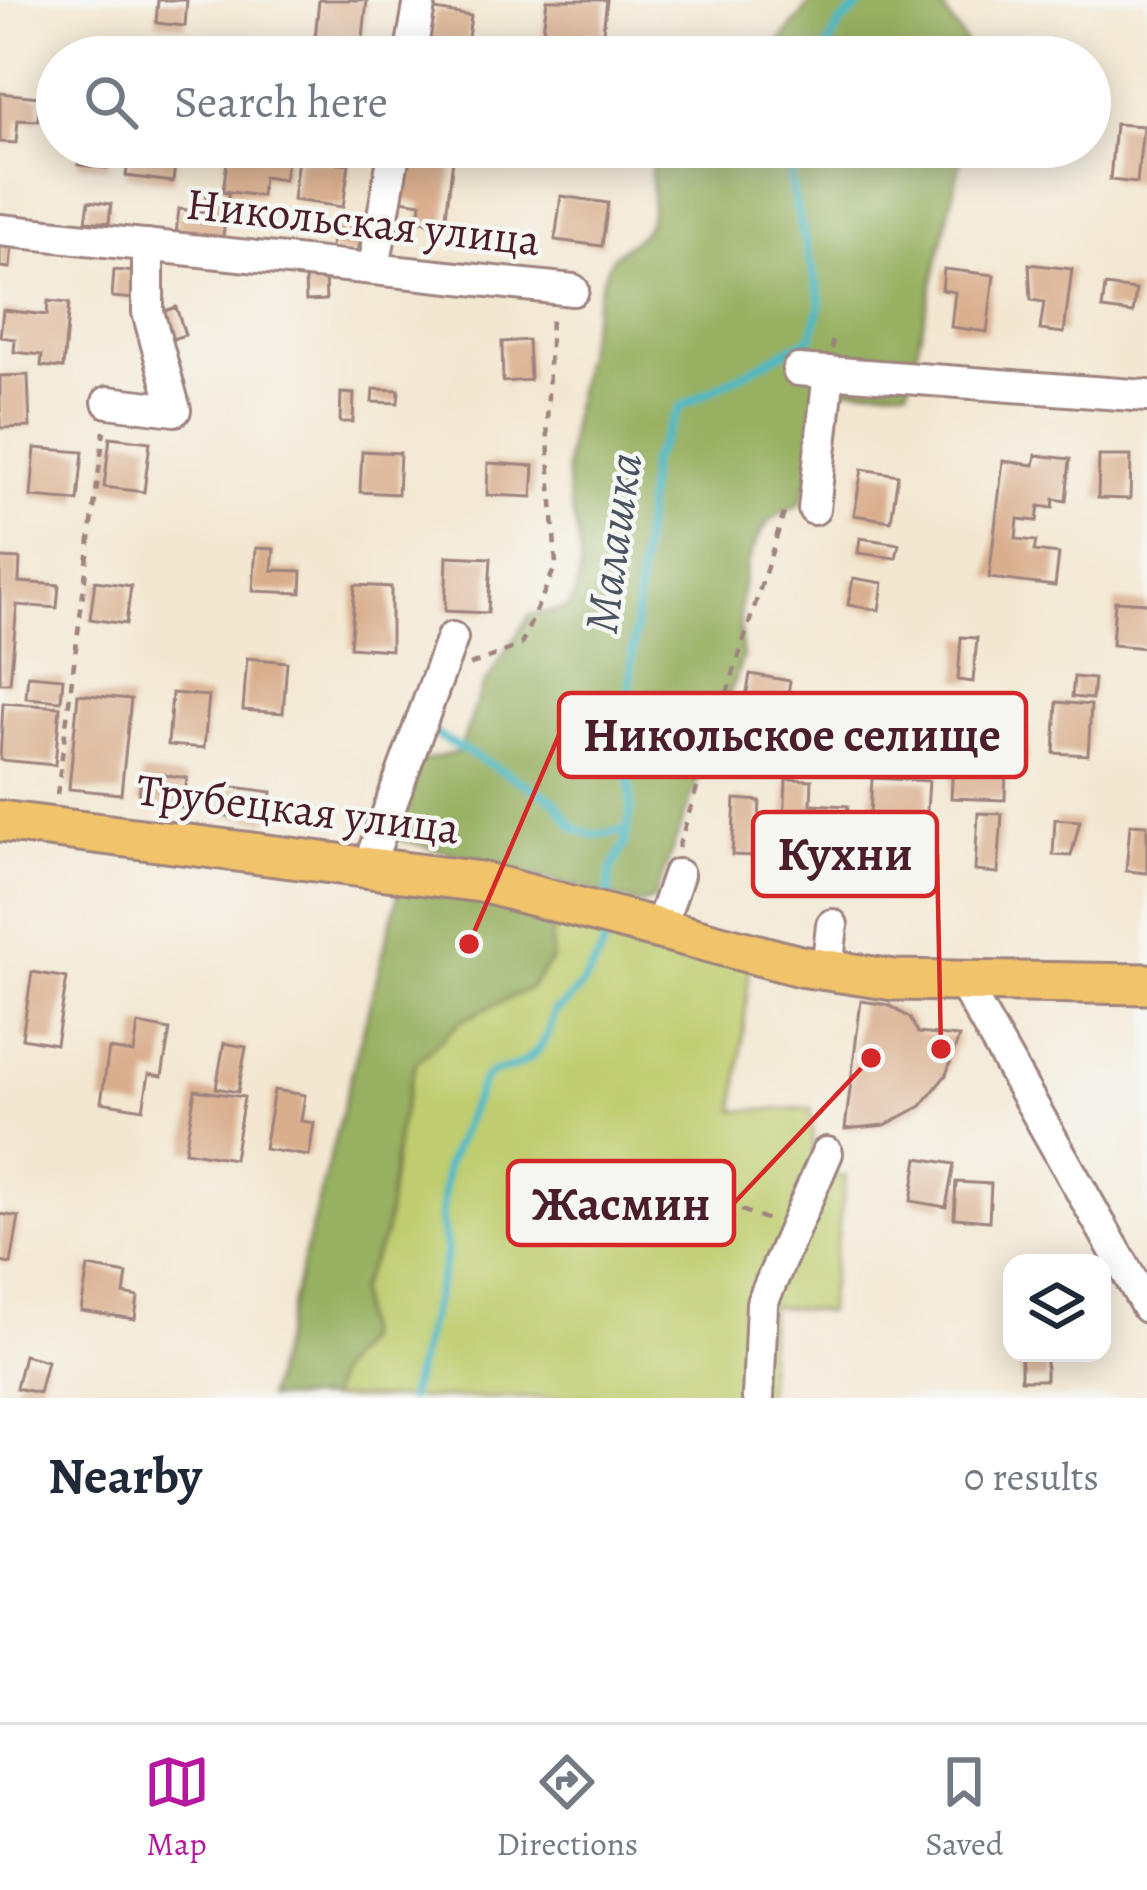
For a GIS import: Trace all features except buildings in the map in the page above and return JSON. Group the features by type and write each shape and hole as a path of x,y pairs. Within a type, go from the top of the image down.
{"main road":[{"name":"Трубецкая улица","path":"0,821 481,882 827,970 964,984 1147,984"}],"street":[{"path":"414,36 420,0"},
{"path":"374,268 391,168"},
{"name":"Никольская улица","path":"0,230 562,289"},
{"path":"108,402 175,410 148,313 148,245"},
{"path":"814,504 814,371 1147,396"},
{"path":"368,867 452,638"},
{"path":"656,930 675,872"},
{"path":"827,970 832,925"},
{"path":"964,984 1147,1307"},
{"path":"758,1398 762,1303 827,1153"}],"path":[{"path":"437,678 521,645 556,565 547,423 562,289"},
{"path":"55,809 108,402"},
{"path":"675,872 790,494 814,504"},
{"path":"640,1172 796,1230"}],"green space":[{"path":"813,0 937,0 961,36 785,36"},
{"path":"651,168 959,168 908,388 839,389 800,504 770,521 758,539 742,589 743,657 654,899 641,904 398,839 387,830 408,764 459,752 482,688 530,615 569,608 580,570 567,466 577,391 605,275 615,254 643,233 652,198"},
{"path":"402,880 559,913 551,936 552,959 530,988 461,1021 415,1064 398,1132 385,1235 358,1290 363,1339 336,1373 330,1398 267,1398"},
{"path":"559,913 750,966 735,1111 811,1108 815,1178 846,1176 827,1312 770,1306 766,1398 330,1398 336,1373 363,1339 358,1290 385,1235 398,1132 415,1064 461,1021 530,988 552,959 551,936"}],"waterway":[{"name":"Малашка","path":"833,36 866,0"},
{"name":"Малашка","path":"608,900 610,872 624,845 631,810 627,714 650,463 680,407 812,337 821,301 792,191 790,168"},
{"path":"426,729 554,800 574,828 595,835 627,830"},
{"name":"Малашка","path":"409,1398 447,1252 441,1221 446,1167 483,1080 526,1060 541,1045 554,1012 596,963 607,927"}],"place":[{"name":"Никольское селище","path":"469,944"},
{"name":"Кухни","path":"941,1049"},
{"name":"Жасмин","path":"871,1058"}]}
